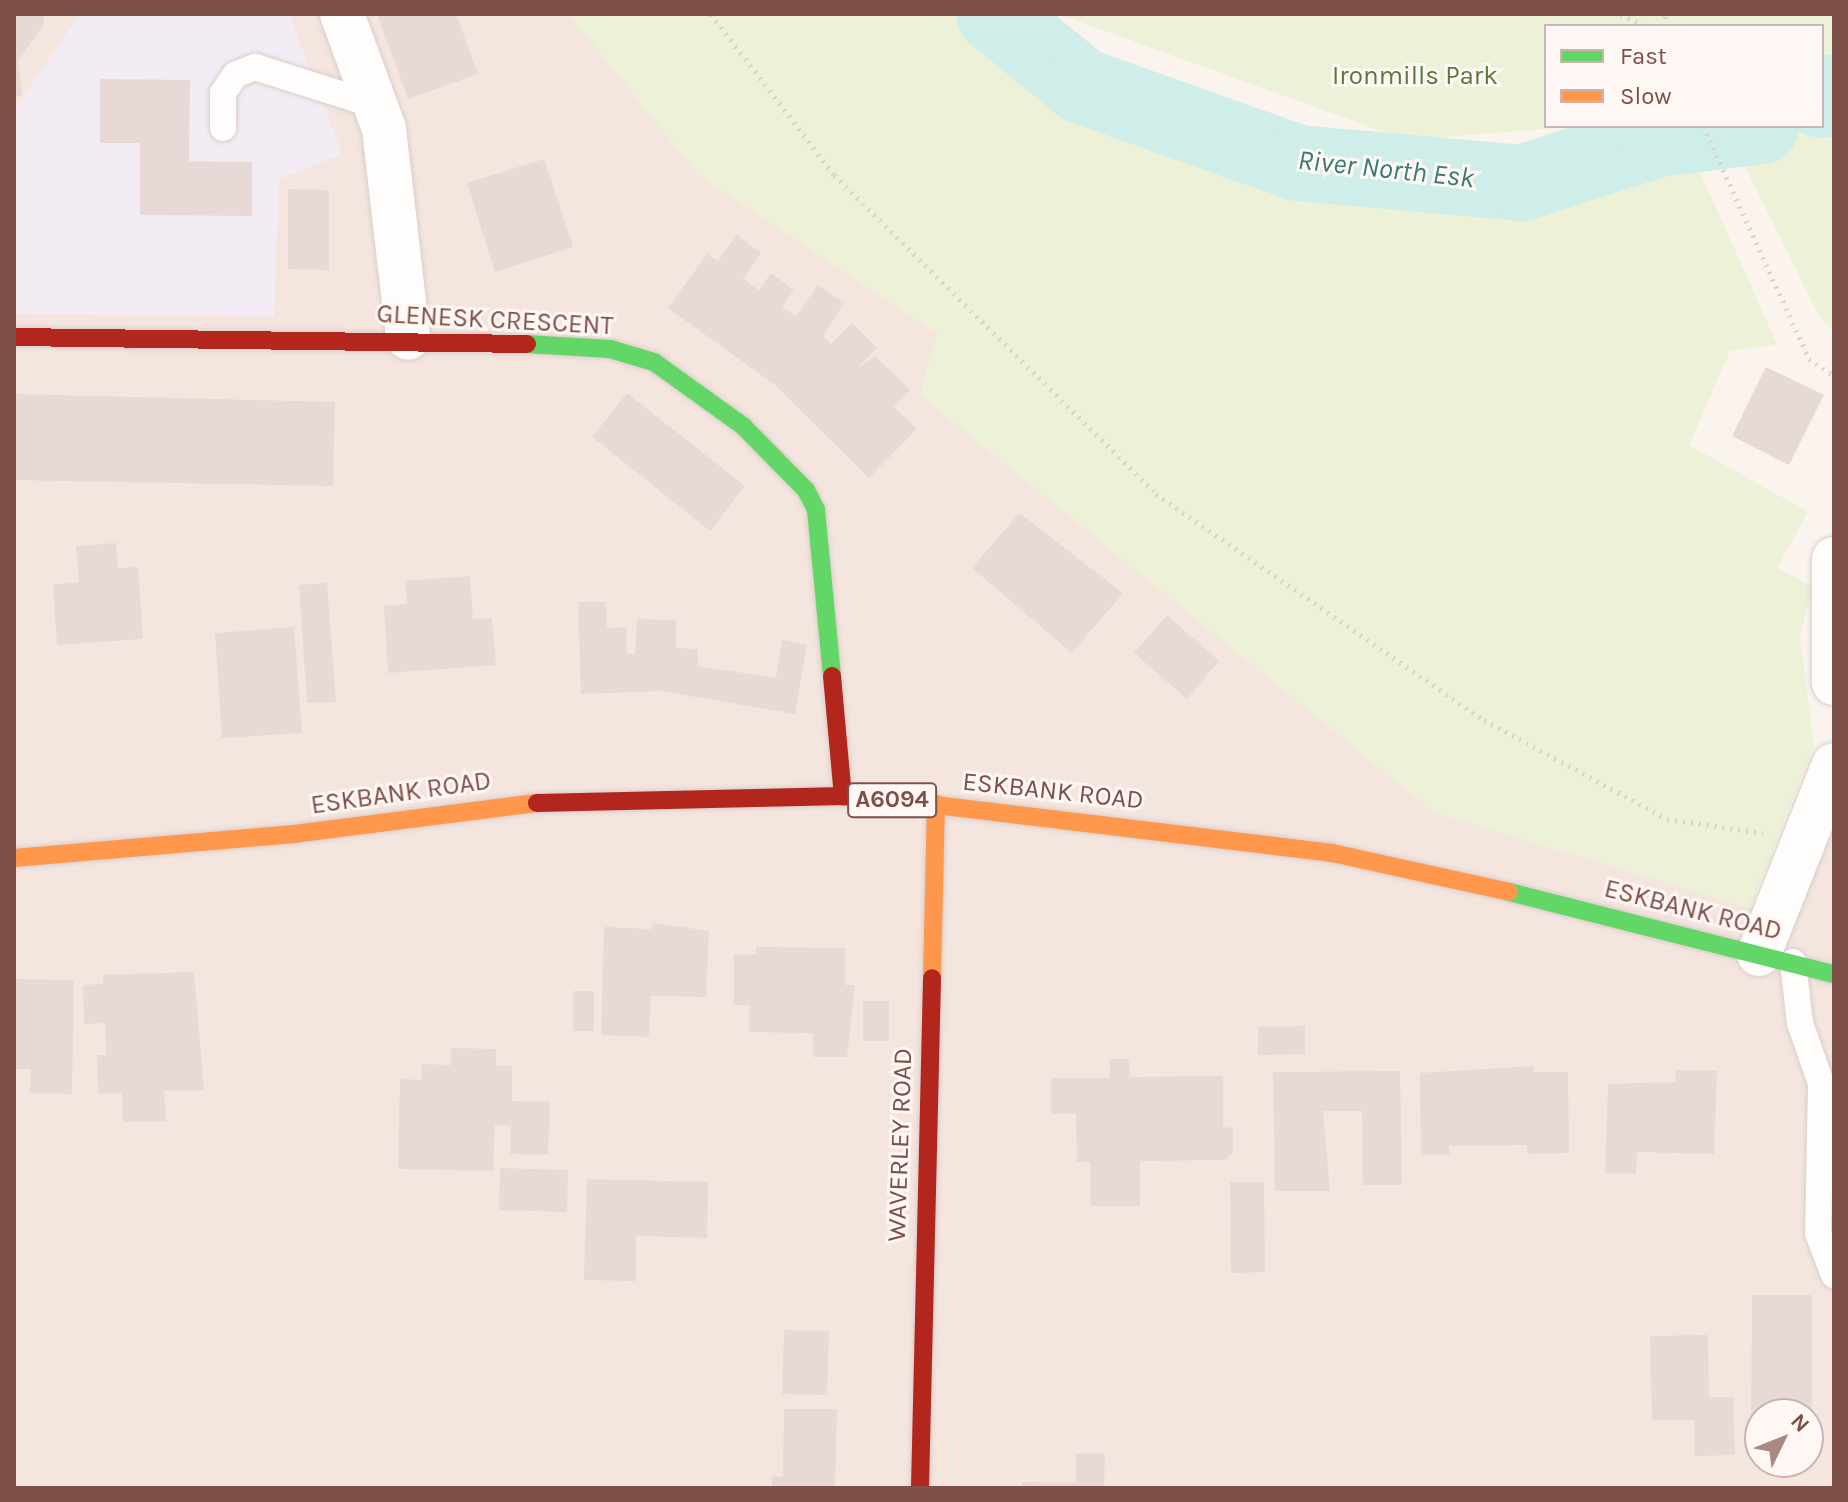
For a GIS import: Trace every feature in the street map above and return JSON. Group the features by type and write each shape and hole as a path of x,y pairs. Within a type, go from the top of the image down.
{"street":[{"path":"342,14 384,129 408,338"},
{"name":"GLENESK CRESCENT","path":"14,337 408,338 610,349 654,362 743,426 806,490 816,510 843,796"},
{"path":"1834,559 1834,683"},
{"path":"1775,945 1800,848 1834,765"},
{"name":"ESKBANK ROAD","path":"14,858 294,834 524,803 843,796 936,804 1332,853 1775,945 1834,974"},
{"name":"WAVERLEY ROAD","path":"920,1488 936,804"}],"lane":[{"path":"223,128 223,93 235,75 255,67 375,105"},
{"path":"1775,945 1821,1083 1818,1233 1834,1275"}],"path":[{"path":"711,14 834,175 1156,494 1484,720 1667,819 1800,848"},
{"path":"1621,14 1641,24"},
{"path":"1704,128 1809,359 1834,376"}],"shaded area":[{"path":"14,14 570,14 707,181 938,333 921,395 1434,812 1750,908 1834,817 1834,1488 14,1488"},
{"path":"79,14 289,14 342,154 279,179 274,317 14,314 14,111"}],"green space":[{"path":"569,14 959,14 1056,98 1178,151 1362,202 1542,197 1695,161 1777,344 1730,351 1689,445 1808,512 1777,568 1813,587 1800,636 1814,744 1750,908 1434,812 920,395 937,333 699,176"},
{"name":"Ironmills Park","path":"1058,14 1834,14 1834,333 1818,314 1726,128 1824,128 1824,24 1544,24 1544,128 1555,128 1406,140"}],"building":[{"path":"14,14 43,14 44,24 18,61 22,95 14,96"},
{"path":"377,14 456,14 478,74 408,99"},
{"path":"100,79 190,80 189,161 252,162 252,216 140,215 140,143 100,143"},
{"path":"544,159 573,247 495,272 467,183"},
{"path":"288,189 329,190 329,270 288,269"},
{"path":"737,235 761,253 743,279 759,290 771,273 794,290 782,307 796,316 818,285 844,303 823,336 831,344 852,323 877,348 856,369 875,356 910,390 894,407 917,429 869,478 775,385 668,308 707,254 718,261"},
{"path":"1766,367 1824,395 1789,465 1732,436"},
{"path":"627,393 745,486 710,531 592,437"},
{"path":"14,394 335,402 333,486 14,480"},
{"path":"1019,513 1123,593 1072,653 972,568"},
{"path":"116,543 118,568 138,567 143,639 57,645 53,584 79,583 76,546"},
{"path":"470,576 473,619 492,618 496,665 388,673 384,606 407,604 405,581"},
{"path":"327,583 336,702 307,703 299,585"},
{"path":"578,602 606,602 607,628 626,627 627,654 635,654 637,619 676,620 676,648 698,649 698,666 776,678 782,640 807,645 795,714 661,691 581,694"},
{"path":"1167,615 1219,661 1187,699 1134,653"},
{"path":"294,627 302,733 222,738 215,633"},
{"path":"653,923 709,931 706,997 651,996 649,1037 601,1035 604,927 652,929"},
{"path":"756,947 845,948 845,985 855,985 847,1057 813,1057 813,1033 749,1032 749,1005 734,1005 734,954 756,955"},
{"path":"194,972 204,1090 164,1091 166,1121 123,1122 122,1093 98,1094 97,1055 106,1055 105,1023 84,1024 83,985 103,984 103,975"},
{"path":"14,979 74,980 72,1094 30,1093 31,1069 14,1069"},
{"path":"573,991 594,991 594,1031 573,1031"},
{"path":"863,1001 889,1001 889,1041 863,1041"},
{"path":"1305,1026 1305,1054 1258,1055 1258,1027"},
{"path":"451,1048 496,1049 496,1066 512,1066 512,1101 550,1102 548,1155 510,1154 511,1126 495,1125 493,1171 398,1169 400,1079 421,1080 422,1064 451,1065"},
{"path":"1110,1059 1129,1059 1130,1077 1223,1076 1223,1128 1233,1127 1233,1154 1224,1160 1140,1161 1140,1206 1091,1206 1090,1162 1077,1162 1076,1113 1051,1114 1051,1078 1110,1078"},
{"path":"1534,1066 1534,1072 1568,1072 1569,1153 1527,1154 1527,1145 1449,1146 1450,1154 1421,1155 1420,1073"},
{"path":"1676,1070 1717,1071 1714,1154 1637,1152 1636,1174 1605,1173 1608,1084 1675,1082"},
{"path":"1400,1071 1402,1185 1363,1185 1362,1111 1323,1111 1330,1191 1275,1191 1273,1072"},
{"path":"500,1168 568,1170 567,1212 499,1210"},
{"path":"587,1179 708,1182 707,1238 636,1236 636,1281 584,1280"},
{"path":"1230,1182 1264,1182 1265,1272 1231,1273"},
{"path":"1752,1295 1812,1295 1812,1398 1751,1398"},
{"path":"784,1330 829,1331 827,1395 782,1394"},
{"path":"1708,1335 1709,1397 1733,1397 1735,1455 1695,1456 1694,1420 1652,1420 1650,1336"},
{"path":"784,1409 837,1409 835,1488 772,1488 772,1476 783,1477"},
{"path":"1076,1453 1105,1454 1104,1488 1022,1488 1022,1482 1076,1483"}],"waterway":[{"name":"River North Esk","path":"994,14 1082,86 1298,163 1521,183 1658,139 1745,128"},
{"name":"River North Esk","path":"1824,99 1834,92"}],"traffic: fast":[{"path":"527,344 610,349 654,362 743,426 806,490 816,510 832,676"},
{"path":"1509,892 1834,974"}],"traffic: slow":[{"path":"14,858 294,834 537,803"},
{"path":"919,803 1332,853 1509,892"},
{"path":"932,978 936,804"}],"traffic: jam":[{"path":"14,337 527,344"},
{"path":"832,676 843,796"},
{"path":"537,803 843,796 919,803"},
{"path":"920,1488 932,978"}]}
